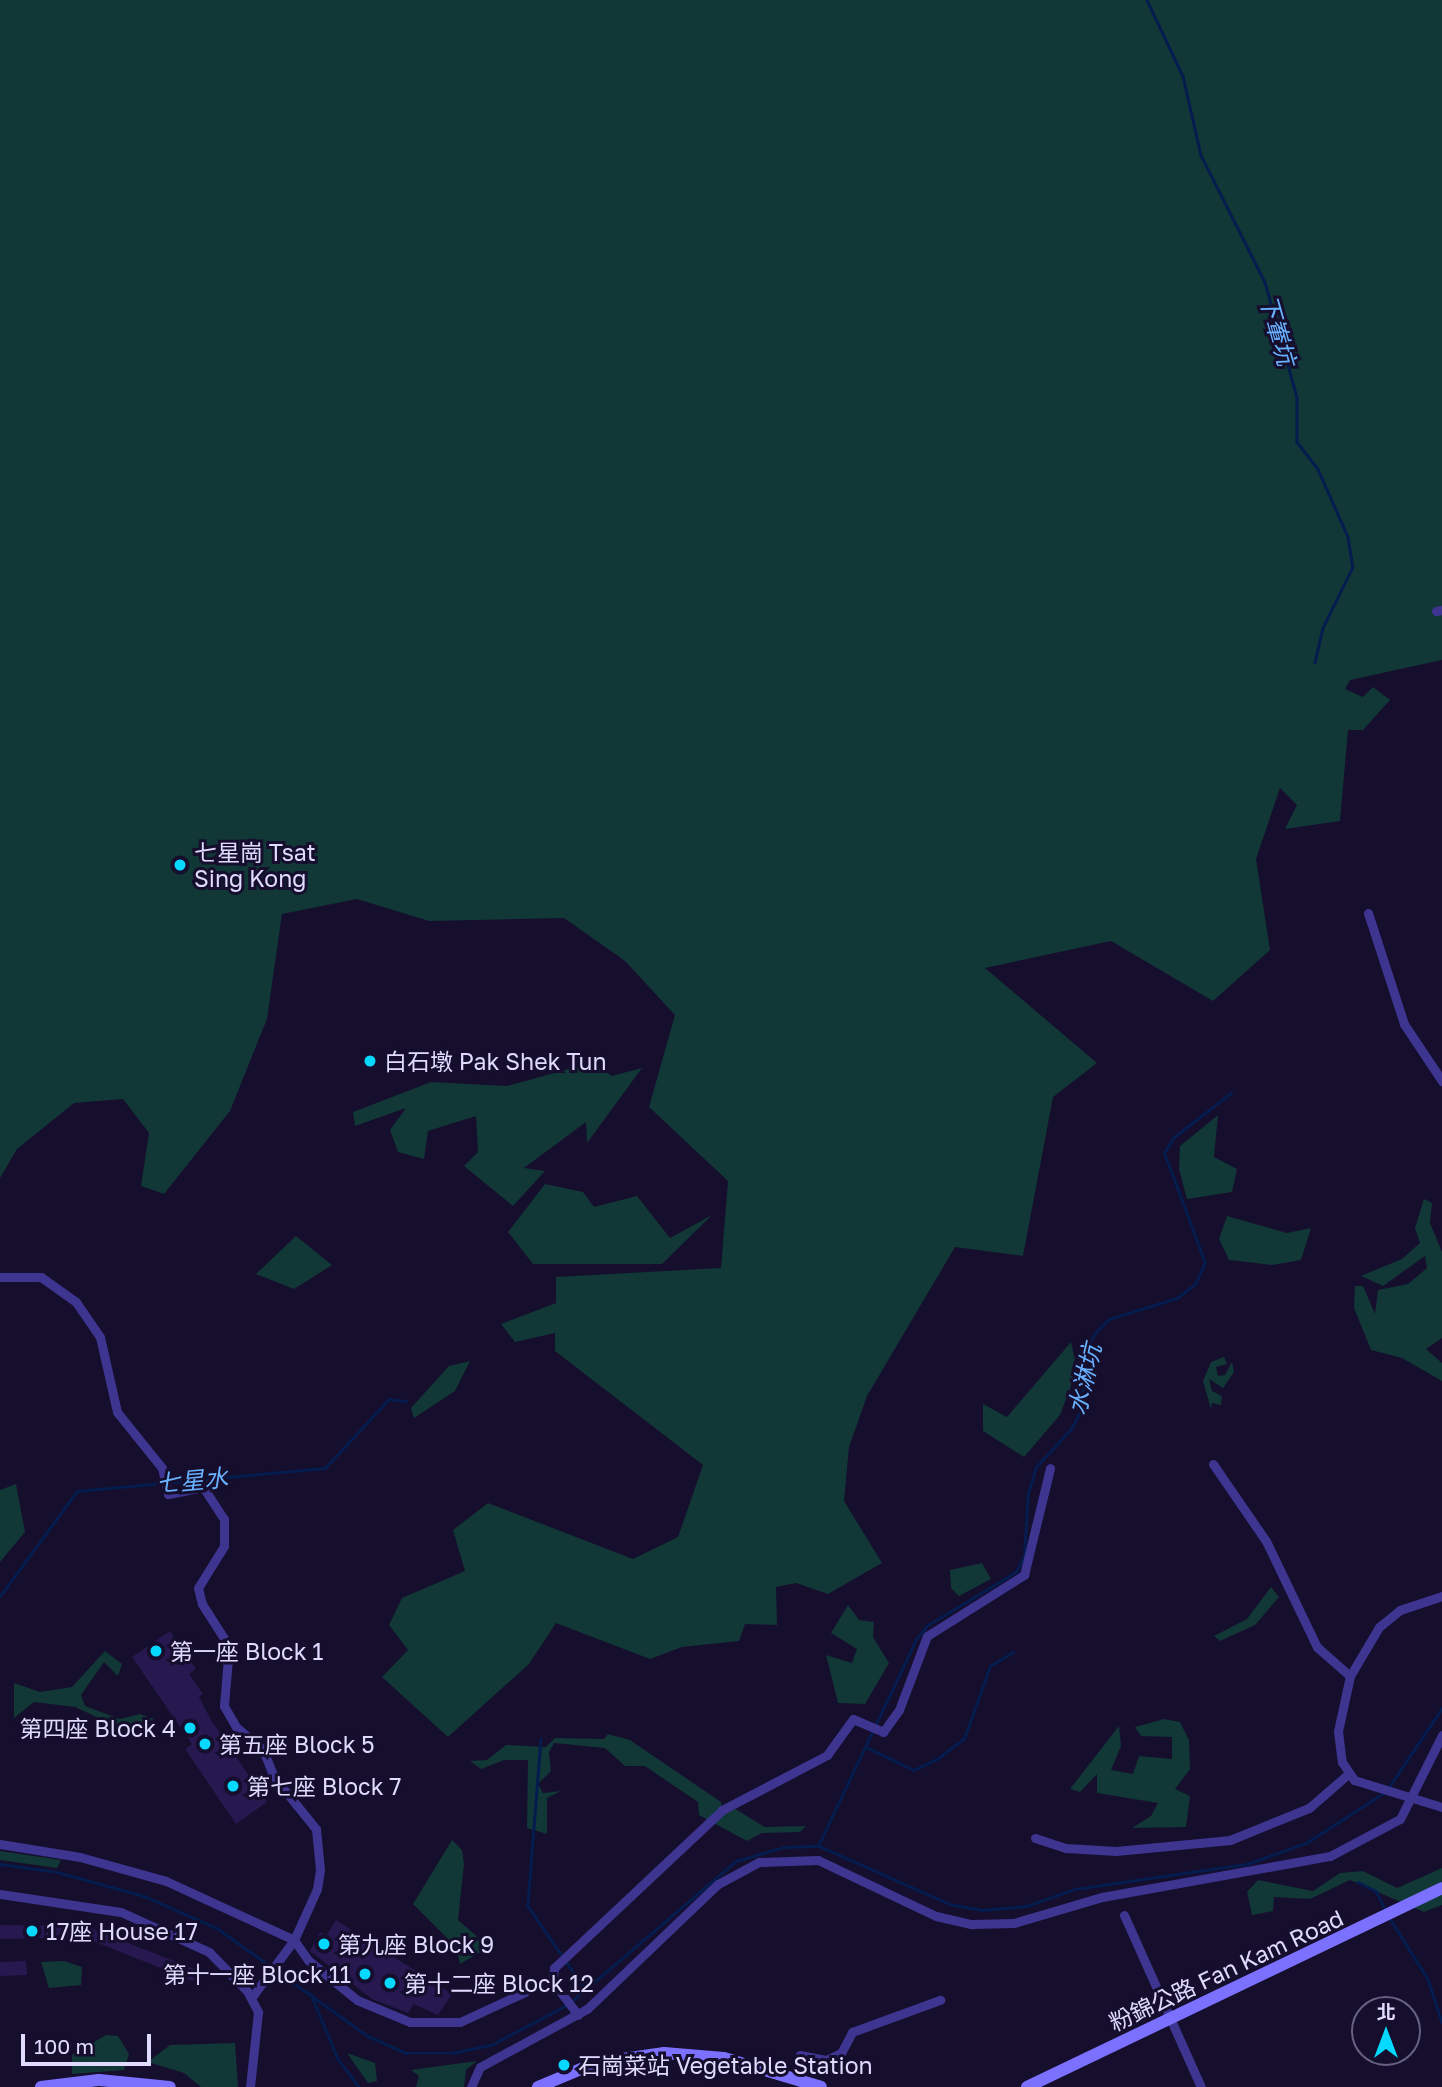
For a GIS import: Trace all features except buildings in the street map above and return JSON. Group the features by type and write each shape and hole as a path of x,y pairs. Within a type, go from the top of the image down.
{"main road":[{"name":"粉錦公路 Fan Kam Road","path":"1027,2087 1442,1888"},
{"path":"538,2087 595,2063 653,2053 724,2058 821,2087"},
{"path":"41,2087 111,2080 170,2087"}],"street":[{"path":"1368,913 1404,1024 1442,1081"},
{"path":"0,1277 49,1280 86,1314 105,1351 117,1412 165,1476 168,1494 204,1487 224,1519 224,1546 198,1588 202,1604 229,1646 224,1706 236,1727 263,1750 274,1777 316,1829 320,1880 294,1940 252,1997"},
{"path":"1213,1464 1266,1541 1317,1647 1350,1676"},
{"path":"576,2012 556,1986 554,1968 722,1810 827,1755 853,1719 883,1732 899,1710 927,1636 1024,1575 1050,1468"},
{"path":"1442,1596 1391,1616 1350,1676 1338,1731 1348,1775 1360,1783 1442,1807"},
{"path":"471,2087 474,2074 485,2064 576,2012 718,1884 767,1860 818,1860 912,1907 954,1921 1014,1923 1102,1897 1316,1861 1388,1828 1415,1797 1442,1735"},
{"path":"1035,1838 1066,1848 1115,1851 1230,1840 1310,1808 1348,1775"},
{"path":"0,1844 80,1857 166,1881 294,1940 308,1960 357,2000 410,2022 460,2022 525,1992"},
{"path":"0,1894 80,1903 175,1932 219,1960 252,1997 259,2022 250,2087"},
{"path":"1124,1915 1200,2087"},
{"path":"796,2079 800,2055 826,2060 841,2053 852,2032 940,2000"}],"green space":[{"path":"0,0 1442,0 1442,660 1350,680 1345,689 1363,697 1373,687 1390,700 1363,730 1348,730 1340,821 1285,829 1297,805 1280,788 1256,859 1270,950 1213,1001 1111,941 985,968 1097,1063 1053,1097 1023,1256 955,1247 867,1396 849,1447 844,1501 882,1563 828,1594 796,1583 776,1587 777,1625 745,1624 739,1641 682,1647 650,1659 556,1623 529,1664 448,1737 382,1677 408,1650 389,1625 402,1598 465,1571 453,1530 488,1503 633,1559 678,1537 703,1465 555,1351 555,1333 515,1342 501,1324 556,1303 556,1277 721,1268 728,1181 649,1107 675,1015 625,961 564,918 429,921 357,899 282,914 267,1019 230,1111 164,1194 141,1186 149,1133 123,1099 74,1103 17,1149 0,1178"},
{"path":"591,1063 612,1076 642,1068 587,1143 586,1122 524,1168 545,1171 513,1206 464,1166 478,1152 476,1116 428,1131 424,1159 398,1152 390,1130 406,1108 355,1126 353,1112 431,1082 507,1086"},
{"path":"1218,1115 1214,1157 1237,1169 1232,1192 1187,1199 1179,1169 1180,1146"},
{"path":"545,1184 583,1192 594,1207 637,1196 670,1238 712,1215 662,1264 533,1264 508,1232"},
{"path":"1424,1199 1432,1203 1430,1223 1442,1252 1442,1338 1426,1349 1442,1363 1442,1381 1402,1358 1371,1350 1354,1308 1355,1286 1363,1286 1375,1314 1378,1290 1408,1284 1427,1268 1425,1256 1383,1286 1361,1276 1402,1259 1420,1243 1415,1228"},
{"path":"1227,1216 1287,1233 1311,1228 1301,1260 1272,1265 1229,1260 1219,1239"},
{"path":"296,1236 332,1265 294,1289 256,1274"},
{"path":"1071,1342 1077,1370 1060,1415 1024,1457 983,1431 983,1404 1007,1417"},
{"path":"1224,1357 1227,1364 1216,1367 1218,1376 1225,1375 1232,1362 1234,1372 1223,1388 1209,1379 1212,1391 1222,1396 1221,1405 1212,1403 1211,1409 1203,1381 1211,1362"},
{"path":"470,1361 455,1391 414,1418 411,1408 449,1366"},
{"path":"16,1484 25,1532 0,1562 0,1490"},
{"path":"982,1563 991,1579 959,1596 951,1588 950,1570"},
{"path":"1271,1587 1279,1597 1255,1625 1220,1641 1214,1636 1247,1619"},
{"path":"848,1605 859,1620 874,1622 873,1637 889,1663 865,1704 838,1703 826,1655 852,1663 857,1649 831,1633"},
{"path":"105,1651 122,1664 118,1676 104,1662 81,1695 85,1706 120,1719 140,1714 154,1719 129,1732 75,1707 34,1702 14,1718 14,1683 40,1692 72,1687"},
{"path":"1164,1719 1180,1722 1189,1740 1190,1769 1175,1789 1190,1796 1186,1827 1132,1828 1151,1816 1158,1803 1097,1793 1097,1774 1080,1792 1070,1789 1119,1726 1121,1746 1111,1770 1133,1774 1139,1756 1172,1759 1172,1737 1141,1736 1135,1727"},
{"path":"608,1734 630,1740 721,1802 722,1810 732,1807 765,1827 806,1826 800,1832 762,1833 747,1841 699,1815 698,1802 645,1766 625,1766 605,1748 554,1743 549,1752 551,1771 538,1784 543,1793 561,1791 547,1798 547,1834 527,1828 528,1760 504,1760 481,1769 470,1761 487,1760 506,1745 546,1747 555,1738 604,1739"},
{"path":"452,1840 462,1850 464,1864 458,1920 489,1947 460,1964 456,1947 413,1904"},
{"path":"0,1851 61,1860 57,1868 0,1860"},
{"path":"1442,1868 1442,1905 1424,1912 1350,1880 1310,1899 1274,1897 1273,1911 1252,1915 1247,1892 1258,1880 1313,1891 1340,1873 1363,1871 1397,1888"},
{"path":"64,1961 82,1967 81,1985 49,1988 41,1962"},
{"path":"106,2035 118,2036 129,2054 124,2070 72,2074 72,2055"},
{"path":"235,2043 238,2087 201,2087 184,2073 148,2062 170,2045"},
{"path":"347,2053 375,2063 377,2081 368,2083"},
{"path":"477,2061 466,2070 464,2087 416,2087 419,2076 411,2070"}],"waterway":[{"name":"下輋坑","path":"1147,0 1183,76 1201,155 1265,282 1297,397 1297,442 1318,469 1348,537 1353,567 1323,628 1315,662"},
{"name":"水淋坑","path":"819,1844 917,1638 928,1625 1016,1572 1024,1556 1028,1493 1036,1467 1071,1429 1082,1408 1085,1351 1095,1333 1109,1319 1177,1298 1195,1284 1205,1263 1164,1153 1174,1137 1231,1093"},
{"name":"七星水","path":"0,1596 77,1491 325,1468 389,1399 406,1401"},
{"path":"866,1747 914,1770 937,1759 964,1739 990,1666 1013,1652"},
{"path":"1389,1787 1442,1708"},
{"path":"541,1739 528,1906 585,1989"},
{"path":"572,2001 736,1861 784,1847 819,1846 949,1904 982,1910 1026,1906 1075,1889 1247,1864 1306,1843 1385,1792"},
{"path":"0,1864 57,1872 144,1896 217,1928 368,2036 406,2053 452,2053 491,2045 567,2005"},
{"path":"1358,1882 1376,1891 1386,1911"},
{"path":"1389,1917 1428,1979 1442,2022"},
{"path":"311,1994 338,2059 359,2087"}],"place":[{"name":"七星崗 Tsat Sing Kong","path":"180,865"},
{"name":"白石墩 Pak Shek Tun","path":"370,1061"},
{"name":"第一座 Block 1","path":"156,1651"},
{"name":"第四座 Block 4","path":"190,1728"},
{"name":"第五座 Block 5","path":"205,1744"},
{"name":"第七座 Block 7","path":"233,1786"},
{"name":"17座 House 17","path":"32,1931"},
{"name":"第九座 Block 9","path":"324,1944"},
{"name":"第十一座 Block 11","path":"365,1974"},
{"name":"第十二座 Block 12","path":"390,1983"},
{"name":"石崗菜站 Vegetable Station","path":"564,2065"}]}
